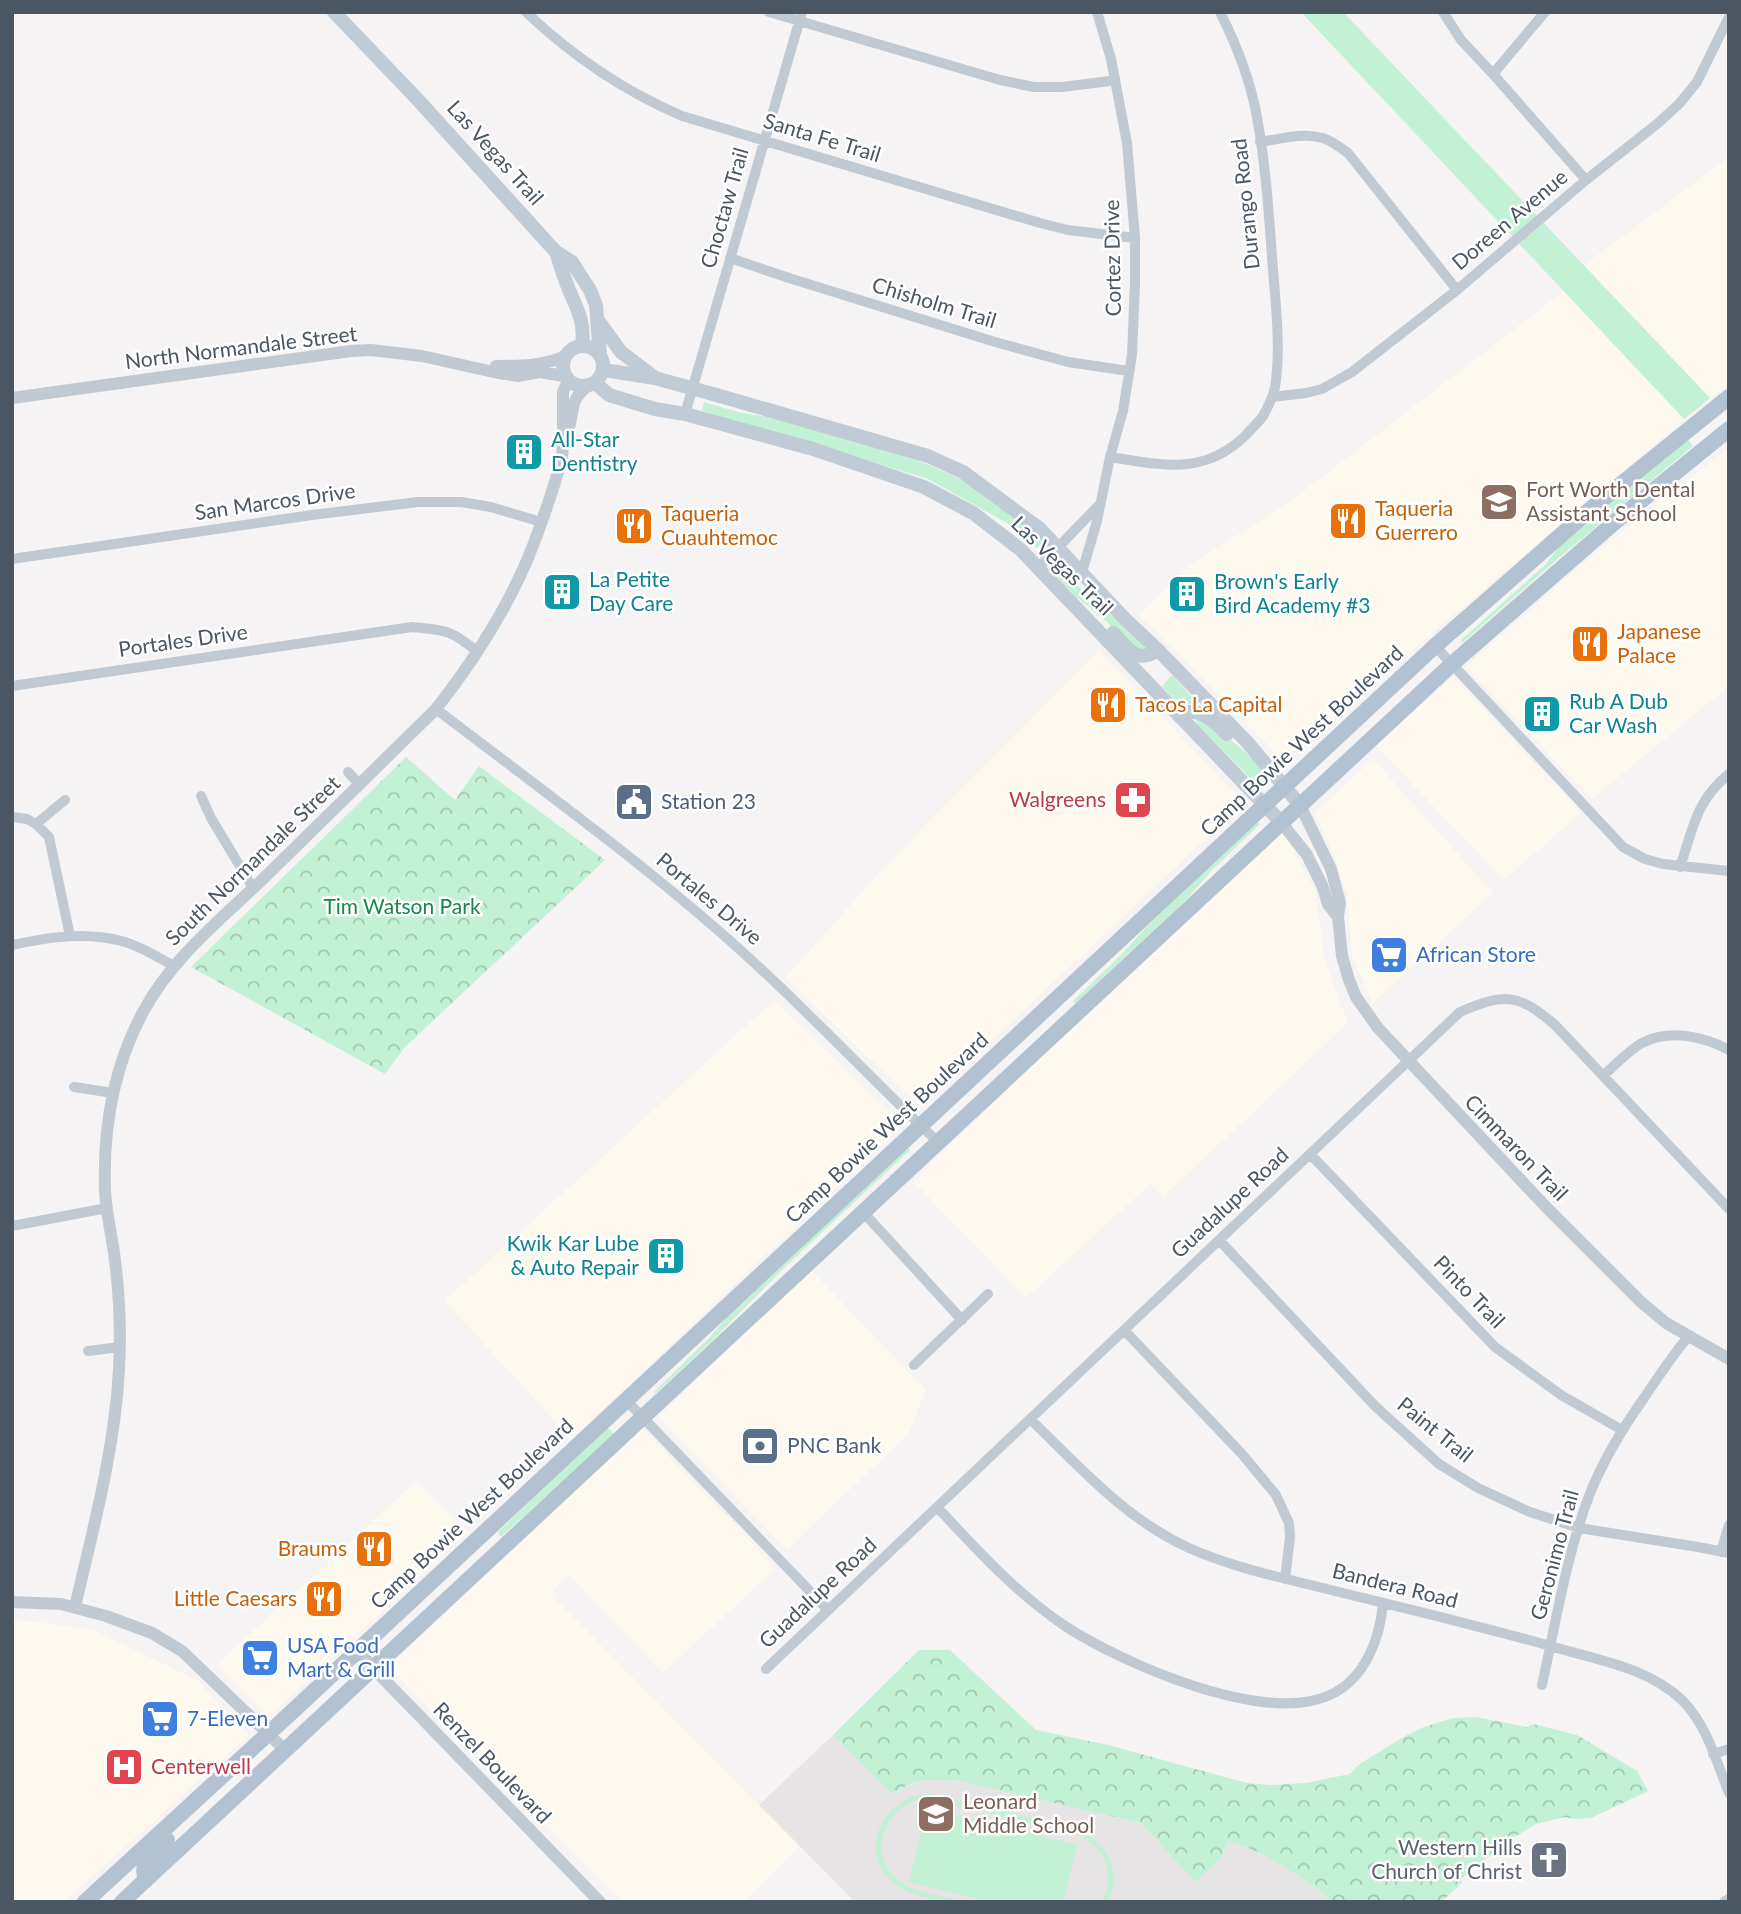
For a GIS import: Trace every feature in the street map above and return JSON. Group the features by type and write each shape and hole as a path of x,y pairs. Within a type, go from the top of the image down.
{"main road":[{"name":"Las Vegas Trail","path":"334,12 556,252 578,308 584,333 582,345"},
{"path":"556,252 572,262 580,273 596,305 599,322 601,360 602,370 591,385 574,385 566,379 562,369 567,355 582,345 590,347 601,360 604,370 655,378"},
{"path":"599,322 621,352 655,378"},
{"name":"Las Vegas Trail","path":"655,378 928,456 963,472 1027,518 1059,549 1247,742 1300,804"},
{"name":"Las Vegas Trail","path":"591,385 612,396 655,409 684,414 813,449 924,487 973,513 1021,550 1281,822"},
{"path":"1705,448 1698,439 1700,431 1729,399"},
{"name":"Camp Bowie West Boulevard","path":"85,1902 1435,646 1593,507 1729,399"},
{"path":"122,1902 1452,664 1605,530 1729,429"},
{"path":"1091,623 1102,624 1135,655 1145,657 1158,650"},
{"path":"1179,716 1187,711 1201,713 1233,739 1240,743 1247,742"},
{"path":"1052,1003 1069,1019"},
{"path":"467,1548 484,1566"},
{"path":"146,1880 144,1863 180,1827 182,1812"}],"street":[{"name":"Santa Fe Trail","path":"526,12 566,48 629,91 682,116 1040,223 1068,230 1135,238"},
{"path":"769,12 801,17 1000,80 1034,86 1062,87 1110,81 1115,78"},
{"name":"Cortez Drive","path":"1082,572 1124,411 1132,355 1135,283 1135,238 1127,143 1115,78 1097,12"},
{"name":"Durango Road","path":"1220,12 1236,43 1246,74 1265,169 1276,305 1277,365 1272,397"},
{"path":"1443,12 1461,40 1586,180"},
{"path":"1493,74 1545,12"},
{"name":"Choctaw Trail","path":"684,414 801,17"},
{"name":"Doreen Avenue","path":"1272,397 1322,389 1340,380 1457,290 1679,104 1697,82 1729,18"},
{"path":"1260,142 1309,136 1323,138 1348,153 1457,290"},
{"name":"Chisholm Trail","path":"730,258 995,342 1068,362 1129,371"},
{"name":"North Normandale Street","path":"12,398 351,351 400,353 475,366 498,373 518,376 539,372 566,379"},
{"name":"North Normandale Street","path":"475,366 542,363 567,355"},
{"name":"South Normandale Street","path":"75,1607 112,1436 119,1371 114,1257 105,1191 108,1125 113,1093 123,1059 141,1015 174,966 195,942 436,709 478,652 522,574 562,459 563,391 566,379"},
{"name":"South Normandale Street","path":"564,438 570,425 573,403 578,394 591,385"},
{"path":"1111,457 1162,465 1195,464 1209,459 1226,451 1253,428 1272,397"},
{"name":"San Marcos Drive","path":"12,559 418,502 471,504 541,522"},
{"name":"Cortez Drive","path":"1038,568 1100,504"},
{"name":"Portales Drive","path":"12,686 412,627 442,629 453,633 478,652"},
{"path":"1435,646 1623,847 1645,859 1680,867 1729,871"},
{"name":"Portales Drive","path":"436,709 669,888 807,1013 938,1142"},
{"path":"348,772 360,785"},
{"path":"1680,867 1703,800 1715,785 1729,774"},
{"path":"201,796 211,818 253,888"},
{"path":"36,824 65,800"},
{"name":"Cimmaron Trail","path":"1300,804 1331,869 1340,904 1338,917 1342,956 1356,997 1378,1028 1547,1209 1642,1302 1666,1323 1729,1359"},
{"path":"12,817 27,819 49,837 70,936"},
{"name":"Cimmaron Trail","path":"1281,822 1307,855 1328,904 1338,917"},
{"path":"12,945 51,937 82,935 128,942 174,966"},
{"name":"Guadalupe Road","path":"766,1669 1460,1012 1496,999 1524,1002 1535,1008 1555,1025 1729,1209"},
{"path":"1603,1076 1642,1043 1665,1036 1697,1037 1729,1050"},
{"path":"74,1087 113,1093"},
{"name":"Pinto Trail","path":"1310,1154 1495,1347 1560,1395 1622,1430"},
{"path":"12,1226 107,1208"},
{"path":"863,1212 961,1320"},
{"name":"Paint Trail","path":"1219,1240 1375,1406 1439,1464 1478,1489 1530,1512 1579,1528 1725,1553"},
{"path":"914,1365 988,1294"},
{"path":"1124,1330 1242,1454 1276,1495 1289,1523 1285,1578"},
{"name":"Geronimo Trail","path":"1542,1685 1572,1550 1589,1497 1622,1430 1673,1354 1688,1337"},
{"path":"88,1351 120,1348"},
{"path":"626,1399 828,1610"},
{"name":"Bandera Road","path":"1030,1419 1119,1505 1163,1535 1223,1562 1550,1646 1630,1669 1667,1688 1695,1715 1703,1727 1729,1793"},
{"path":"937,1507 1020,1592 1065,1626 1111,1652 1175,1680 1246,1700 1266,1703 1309,1701 1329,1696 1342,1688 1364,1664 1377,1639 1383,1603"},
{"path":"1725,1553 1729,1525"},
{"path":"12,1602 75,1607 152,1633 182,1651 285,1750"},
{"name":"Renzel Boulevard","path":"358,1650 600,1902"},
{"path":"1713,1754 1729,1749"}],"shaded area":[{"path":"1729,157 1729,383 1710,398 1584,265"},
{"path":"1564,291 1684,419 1283,760 1139,615 1188,567 1296,497"},
{"path":"1729,448 1729,686 1592,799 1466,667 1572,573"},
{"path":"1099,650 1244,803 921,1107 785,978 886,865"},
{"path":"1453,676 1581,813 1504,880 1376,746"},
{"path":"1373,759 1493,893 1373,1003 1352,956 1347,895 1333,853 1315,813"},
{"path":"1280,826 1315,891 1325,961 1348,1023 1163,1197 1150,1184 1026,1298 913,1181"},
{"path":"774,1000 903,1125 571,1439 445,1301"},
{"path":"810,1269 926,1390 908,1434 787,1550 658,1417"},
{"path":"641,1427 776,1568 663,1673 568,1574 551,1595 800,1846 743,1902 623,1902 388,1667"},
{"path":"416,1481 468,1532 269,1717 216,1665"},
{"path":"12,1619 91,1629 197,1680 249,1735 64,1902 12,1902"},
{"name":"Leonard Middle School","path":"833,1735 891,1794 924,1780 961,1781 1141,1823 1196,1881 1222,1857 1226,1841 1268,1857 1333,1902 855,1902 759,1805"}],"green space":[{"path":"1301,12 1343,12 1710,398 1684,419"},
{"path":"704,402 741,413 777,418 929,465 961,479 1015,516 1043,542 1038,548 1007,523 928,479 702,411"},
{"path":"1688,440 1693,446 1462,643 1461,640 1546,564 1562,543"},
{"path":"1057,566 1098,605 1123,624 1147,650 1143,651 1121,638 1107,622 1074,595 1052,572"},
{"path":"1171,676 1198,704 1178,704 1162,686"},
{"path":"1197,718 1208,721 1244,751 1267,773 1269,780 1260,788 1197,724"},
{"name":"Tim Watson Park","path":"406,757 455,800 479,766 605,860 405,1047 385,1074 191,967"},
{"path":"1257,821 1260,824 1211,871 1187,899 1075,1004 1073,1001 1148,925"},
{"path":"908,1148 910,1150 787,1265 714,1339 654,1392 710,1337 729,1314"},
{"path":"608,1428 614,1434 501,1537 498,1532"},
{"path":"919,1650 950,1650 1036,1730 1108,1745 1247,1783 1305,1783 1350,1774 1358,1765 1424,1727 1453,1718 1476,1717 1527,1727 1533,1724 1577,1735 1637,1771 1648,1791 1591,1818 1565,1817 1536,1824 1509,1840 1461,1879 1462,1883 1441,1902 1333,1902 1268,1857 1227,1841 1222,1857 1196,1882 1141,1823 956,1780 924,1780 891,1794 833,1735"},
{"path":"931,1794 1086,1834 1096,1841 1109,1858 1113,1879 1108,1902 1102,1902 1108,1881 1105,1861 1093,1845 1084,1839 1074,1834 931,1799 916,1801 892,1817 882,1842 883,1856 888,1869 905,1885 922,1892 967,1902 910,1893 894,1883 882,1870 876,1840 888,1813 914,1796"},
{"path":"928,1808 1077,1845 1063,1902 991,1902 909,1882"}],"place":[{"name":"All-Star Dentistry","path":"524,452"},
{"name":"Fort Worth Dental Assistant School","path":"1499,502"},
{"name":"Taqueria Guerrero","path":"1348,521"},
{"name":"Taqueria Cuauhtemoc","path":"634,526"},
{"name":"La Petite Day Care","path":"562,592"},
{"name":"Brown's Early Bird Academy #3","path":"1187,594"},
{"name":"Japanese Palace","path":"1590,644"},
{"name":"Tacos La Capital","path":"1108,705"},
{"name":"Rub A Dub Car Wash","path":"1542,714"},
{"name":"Walgreens","path":"1133,800"},
{"name":"Station 23","path":"634,802"},
{"name":"African Store","path":"1389,955"},
{"name":"Kwik Kar Lube & Auto Repair","path":"666,1256"},
{"name":"PNC Bank","path":"760,1446"},
{"name":"Braums","path":"374,1549"},
{"name":"Little Caesars","path":"324,1599"},
{"name":"USA Food Mart & Grill","path":"260,1658"},
{"name":"7-Eleven","path":"160,1719"},
{"name":"Centerwell","path":"124,1767"},
{"name":"Leonard Middle School","path":"936,1814"},
{"name":"Western Hills Church of Christ","path":"1549,1860"}]}
